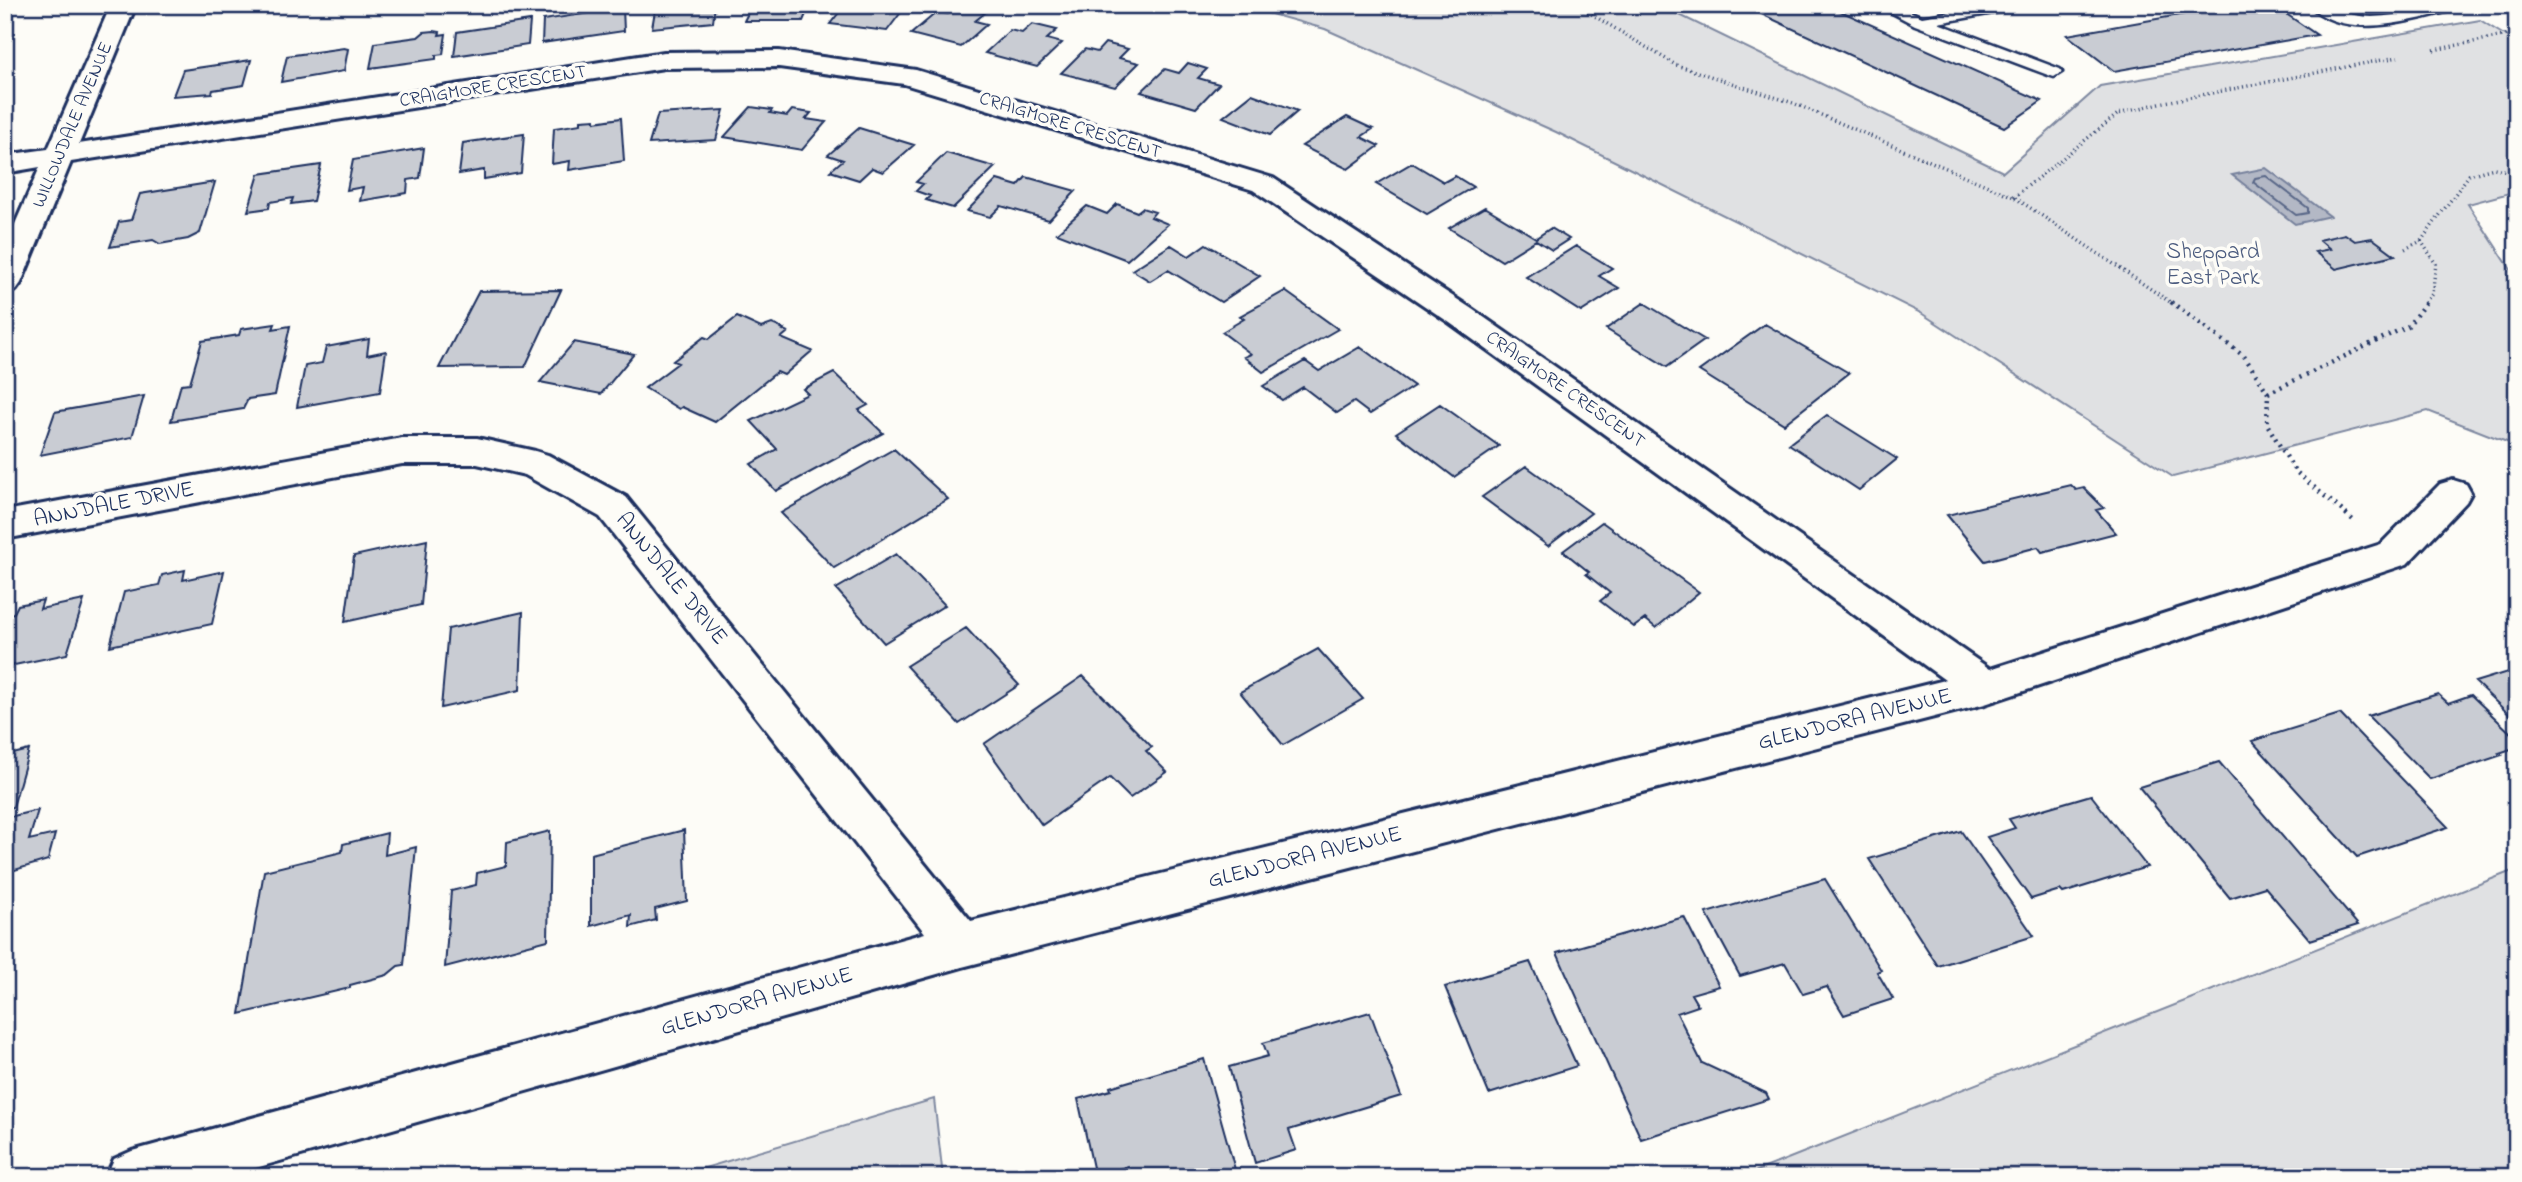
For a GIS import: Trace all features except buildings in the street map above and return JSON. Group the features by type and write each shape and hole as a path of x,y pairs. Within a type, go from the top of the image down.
{"street":[{"name":"WILLOWDALE AVENUE","path":"5,283 124,5"},
{"name":"CRAIGMORE CRESCENT","path":"5,164 664,60 779,59 906,76 1263,184 1461,316 1985,687"},
{"name":"ANNDALE DRIVE","path":"5,525 402,451 477,451 535,464 613,507 962,945"},
{"name":"GLENDORA AVENUE","path":"132,1177 962,945 1985,687 2394,554 2453,494"}],"lane":[{"path":"1884,5 1920,22 2054,72"},
{"path":"1920,22 2015,5"},
{"path":"2316,5 2331,15 2372,24 2456,5"}],"path":[{"path":"1576,5 1676,65 1793,103 2014,197 2143,282 2244,356 2268,393 2267,424 2295,471 2394,554"},
{"path":"2433,50 2517,33"},
{"path":"2014,197 2118,114 2160,103 2406,55"},
{"path":"2405,249 2421,241 2469,175 2494,168 2517,173"},
{"path":"2268,393 2408,326 2432,294 2436,264 2421,241"}],"green space":[{"name":"Sheppard East Park","path":"1239,5 1659,5 2003,172 2100,86 2480,20 2517,43 2517,191 2468,204 2517,279 2517,446 2428,411 2173,477 1921,313 1556,132 1325,29"},
{"path":"2517,869 2517,1177 1742,1177"},
{"path":"934,1099 943,1177 675,1177"}],"water":[{"path":"2266,168 2330,216 2295,224 2232,175"}]}
